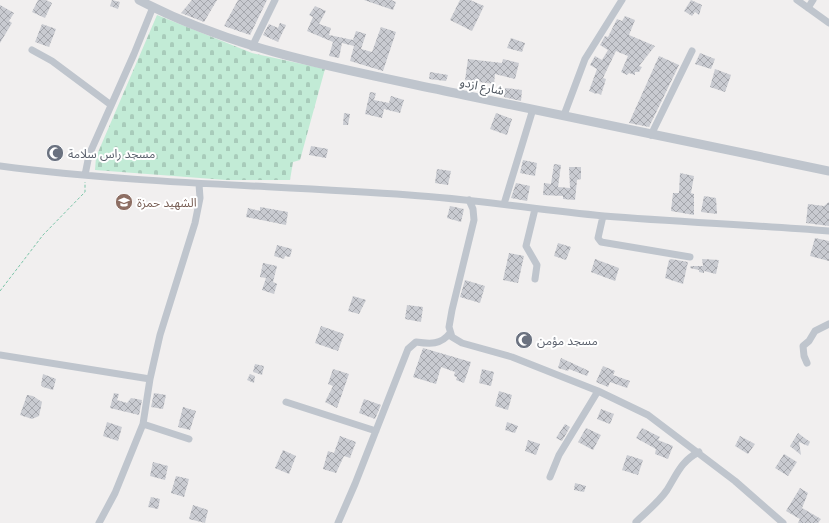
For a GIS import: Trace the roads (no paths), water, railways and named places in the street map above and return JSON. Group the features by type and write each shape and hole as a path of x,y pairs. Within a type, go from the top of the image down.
{"street":[{"name":"شارع ازدو","path":"139,0 153,8 194,26 252,47 329,66 564,115 651,135 829,171"},
{"path":"252,47 275,0"},
{"path":"564,115 585,59 622,0"},
{"path":"797,0 829,23"},
{"path":"808,8 813,0"},
{"path":"85,175 89,155 153,8"},
{"path":"32,50 52,61 111,105"},
{"path":"651,135 692,50"},
{"path":"504,204 533,109"},
{"path":"0,166 85,175 199,184 360,192 469,200 603,216 829,231"},
{"path":"99,523 115,493 143,424 150,378 172,295 195,223 200,198 199,184"},
{"path":"469,200 473,209 474,220 452,310 450,333 452,337 462,343 512,357 598,391 648,415 699,452 783,523"},
{"path":"534,279 537,265 536,260 527,250 526,246 535,209"},
{"path":"603,216 598,238 600,242 690,257"},
{"path":"807,363 804,356 803,346 809,341 815,331 829,324"},
{"path":"338,523 411,344 416,342 433,344 440,342 450,333"},
{"path":"0,355 150,378"},
{"path":"550,477 559,455 598,391"},
{"path":"286,402 376,431"},
{"path":"143,424 189,439"},
{"path":"636,522 666,490 680,467 689,458 699,452"}],"place":[{"name":"مسجد راس سلامة","path":"55,153"},
{"name":"الشهيد حمزة","path":"124,202"},
{"name":"مسجد مؤمن","path":"524,340"}]}
